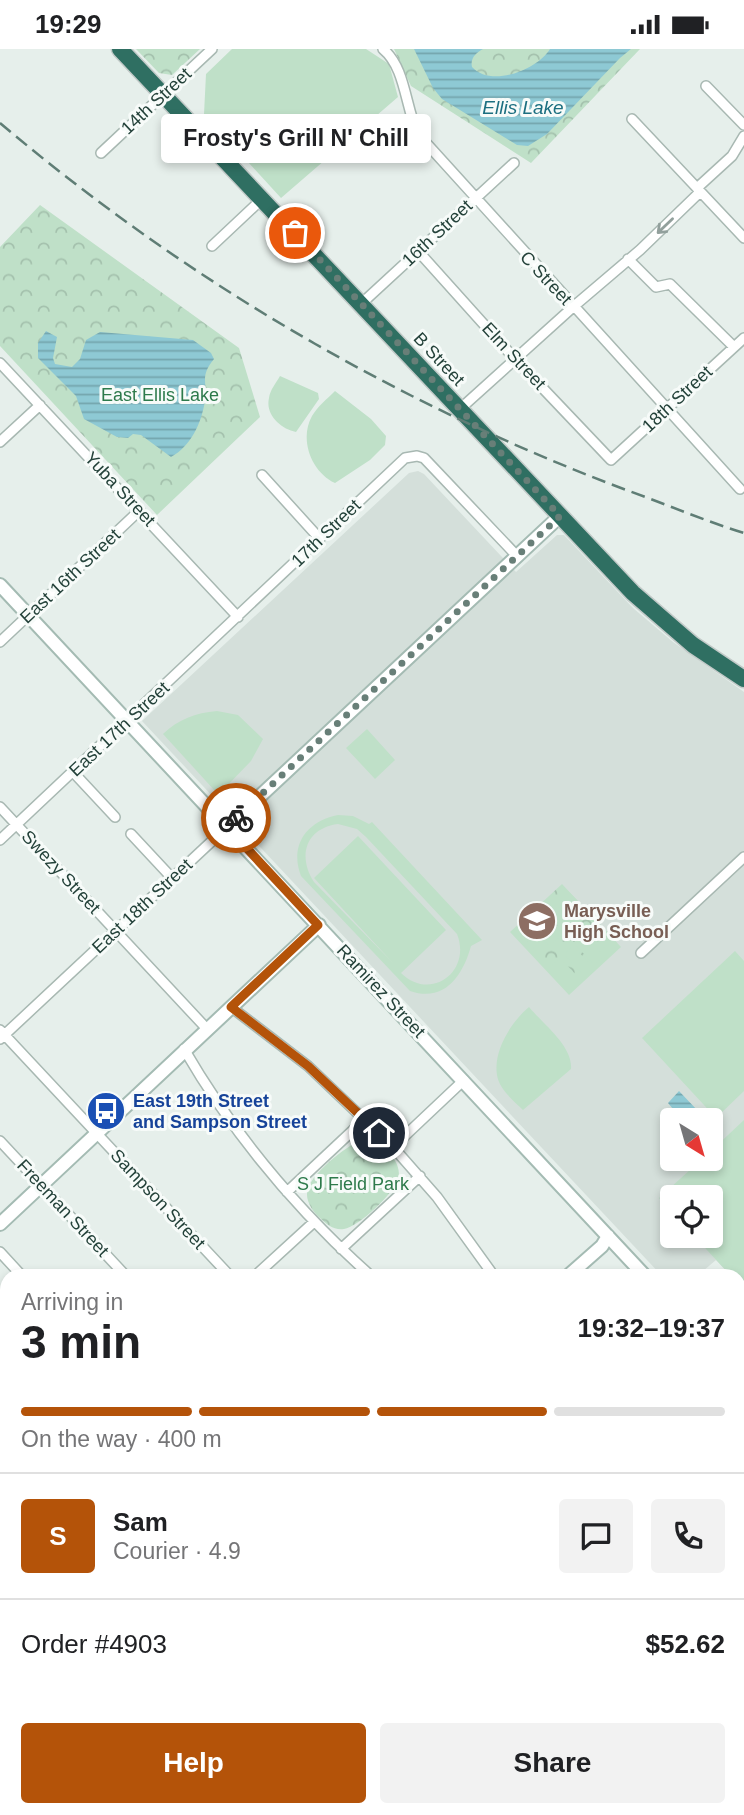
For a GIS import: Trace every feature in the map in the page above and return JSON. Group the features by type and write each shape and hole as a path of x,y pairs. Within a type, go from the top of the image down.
{"highway":[{"name":"B Street","path":"120,49 560,516 662,620 693,645 744,679"}],"street":[{"name":"14th Street","path":"101,153 212,49"},
{"name":"C Street","path":"383,49 398,69 410,118 418,134 474,199 740,489"},
{"path":"706,86 744,125"},
{"path":"632,119 744,238"},
{"path":"460,409 640,250 732,156 744,136"},
{"name":"16th Street","path":"361,304 514,163"},
{"path":"212,246 262,199"},
{"name":"Elm Street","path":"418,251 611,460"},
{"path":"628,259 656,287 670,284 734,347"},
{"name":"18th Street","path":"611,460 744,338"},
{"name":"Yuba Street","path":"0,363 238,617"},
{"path":"0,442 40,405"},
{"name":"17th Street","path":"238,617 401,461 410,456 417,456 430,464 517,557"},
{"path":"262,475 320,538"},
{"name":"East 16th Street","path":"0,642 139,510"},
{"path":"517,557 560,516"},
{"name":"East 18th Street","path":"2,1035 517,557"},
{"name":"Ramirez Street","path":"0,586 639,1269"},
{"name":"East 17th Street","path":"0,840 238,617"},
{"path":"73,772 115,817"},
{"name":"Swezy Street","path":"0,807 207,1029"},
{"path":"131,834 172,878"},
{"path":"641,953 744,857"},
{"path":"0,1224 318,925"},
{"path":"231,1007 300,1059 393,1147 438,1197 489,1269"},
{"name":"Sampson Street","path":"2,1035 223,1269"},
{"path":"184,1049 234,1128 314,1222 363,1269"},
{"path":"393,1147 464,1080"},
{"path":"287,1192 365,1119"},
{"name":"Freeman Street","path":"0,1141 119,1269"},
{"path":"341,1249 420,1177"},
{"path":"263,1269 314,1222"},
{"path":"576,1269 608,1236"},
{"path":"0,1252 16,1269"}],"shaded area":[{"name":"Marysville High School","path":"418,471 424,474 516,572 557,535 564,535 633,608 673,642 744,692 744,1269 724,1269 716,1260 705,1269 655,1269 142,721 409,473"}],"green space":[{"path":"136,49 200,49 172,75 159,73"},
{"path":"232,49 366,49 389,64 398,97 281,198 204,114 206,74"},
{"name":"Ellis Lake","path":"394,49 640,49 531,163 411,86"},
{"name":"East Ellis Lake","path":"40,205 239,348 260,417 157,515 0,346 0,247"},
{"path":"280,376 318,393 319,399 296,432 275,420 269,410 270,395"},
{"path":"335,391 371,419 386,436 385,445 370,460 335,483 319,471 314,463 307,444 307,435 312,416"},
{"path":"217,711 238,715 263,739 251,761 222,791 215,791 163,734 188,718"},
{"path":"367,729 395,760 375,779 346,748"},
{"path":"338,815 353,816 369,824 372,822 482,940 471,946 463,967 443,990 422,994 410,991 301,876 297,854 303,836 327,818","holes":["338,824 357,829 457,934 459,960 446,979 424,984 412,981 401,973 446,930 358,836 314,878 393,963 314,882 306,863 306,853 312,837 318,831"]},
{"path":"562,884 621,947 569,995 510,932"},
{"path":"568,891 588,911 578,920 559,900"},
{"path":"555,903 574,923 565,932 545,912"},
{"path":"543,914 563,934 553,943 534,923"},
{"path":"598,922 617,943 608,952 588,931"},
{"path":"531,926 550,947 540,955 521,935"},
{"path":"585,936 604,956 594,965 575,944"},
{"path":"573,946 592,966 583,975 564,954"},
{"path":"735,951 744,961 744,1091 723,1111 723,1108 707,1108 642,1038"},
{"path":"560,958 579,978 570,987 550,967"},
{"path":"529,1007 562,1044 570,1060 571,1069 523,1110 500,1085 496,1066 505,1038"},
{"path":"744,1120 744,1269 725,1269 705,1248 723,1248 723,1185 673,1185 689,1171 723,1171 723,1140"},
{"name":"S J Field Park","path":"362,1139 375,1143 388,1152 397,1165 398,1179 390,1192 367,1216 350,1227 337,1229 325,1223 313,1211 307,1198 308,1187 328,1163"}],"water":[{"name":"Ellis Lake","path":"414,49 483,49 474,56 472,67 490,76 502,76 535,64 550,49 631,49 547,134 528,146 517,145 442,99 433,88"},
{"path":"46,331 57,337 53,358 55,364 72,367 80,359 86,340 100,332 193,340 211,353 214,359 205,375 203,410 189,441 171,457 141,435 117,437 84,419 76,396 38,358 38,343"},
{"path":"679,1091 695,1108 672,1108 668,1103"}],"railway":[{"path":"0,123 72,181 221,287 378,379 460,420 544,457 744,533"}],"way so far":[{"path":"236,818 560,516 295,233"}],"place":[{"name":"Frosty's Grill N' Chill","path":"295,233"},
{"name":"Marysville High School","path":"537,921"},
{"name":"East 19th Street and Sampson Street","path":"106,1111"}],"route":[{"path":"236,818 227,827 318,925 231,1007 292,1052 379,1133"}]}
